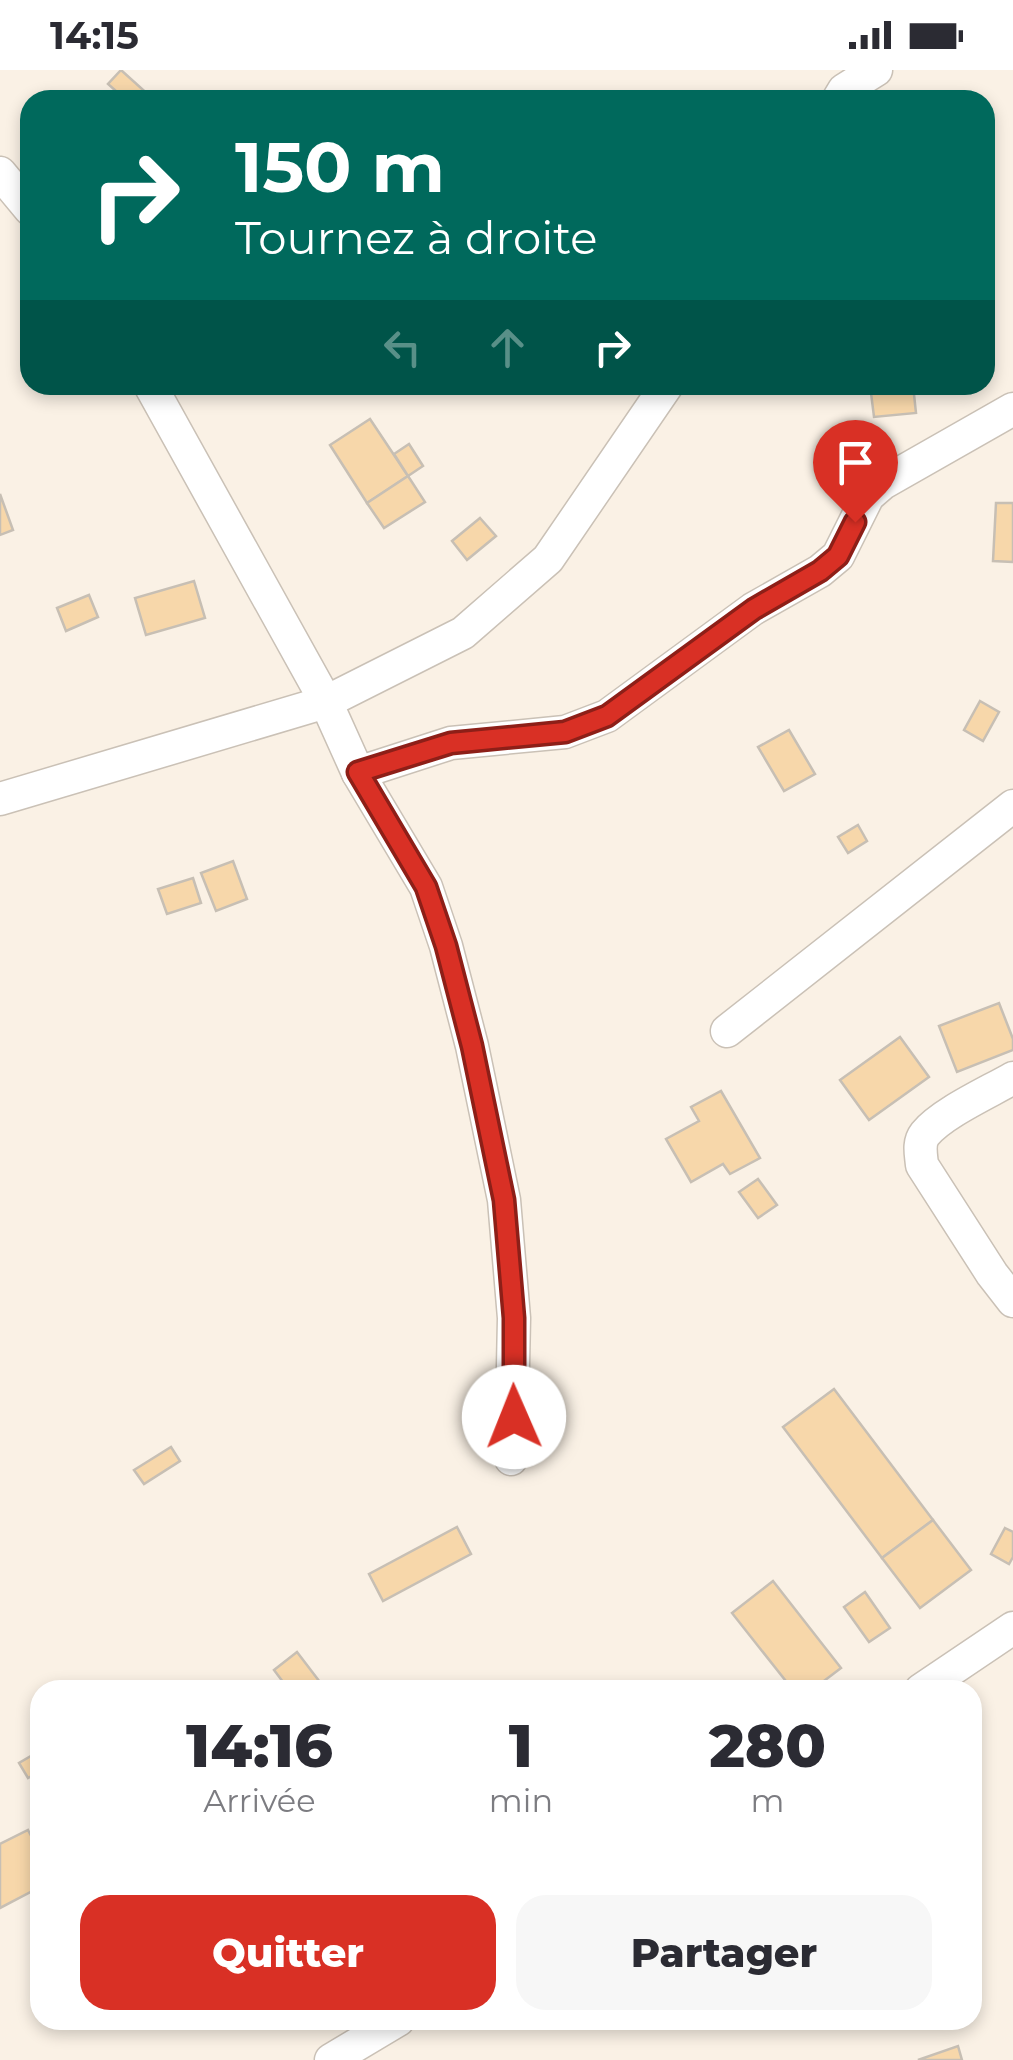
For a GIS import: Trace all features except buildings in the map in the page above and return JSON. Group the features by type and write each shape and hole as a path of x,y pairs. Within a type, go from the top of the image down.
{"street":[{"path":"844,90 876,70"},
{"path":"0,172 20,197"},
{"path":"156,395 326,702 358,772 426,887 446,946 472,1046 504,1200 514,1318 511,1459"},
{"path":"0,798 326,702 463,634 548,559 659,395"},
{"path":"358,772 451,743 565,732 607,716 754,609 820,571 838,556 868,496 884,483 1013,409"},
{"path":"727,1032 1013,806"},
{"path":"1013,1078 944,1118 926,1134 920,1146 922,1164 1013,1301"},
{"path":"936,1680 1013,1628"},
{"path":"332,2060 382,2030"}],"route":[{"path":"514,1417 514,1318 504,1200 472,1046 426,887 358,772 451,743 565,732 607,716 754,609 820,571 838,556 855,522"}]}
